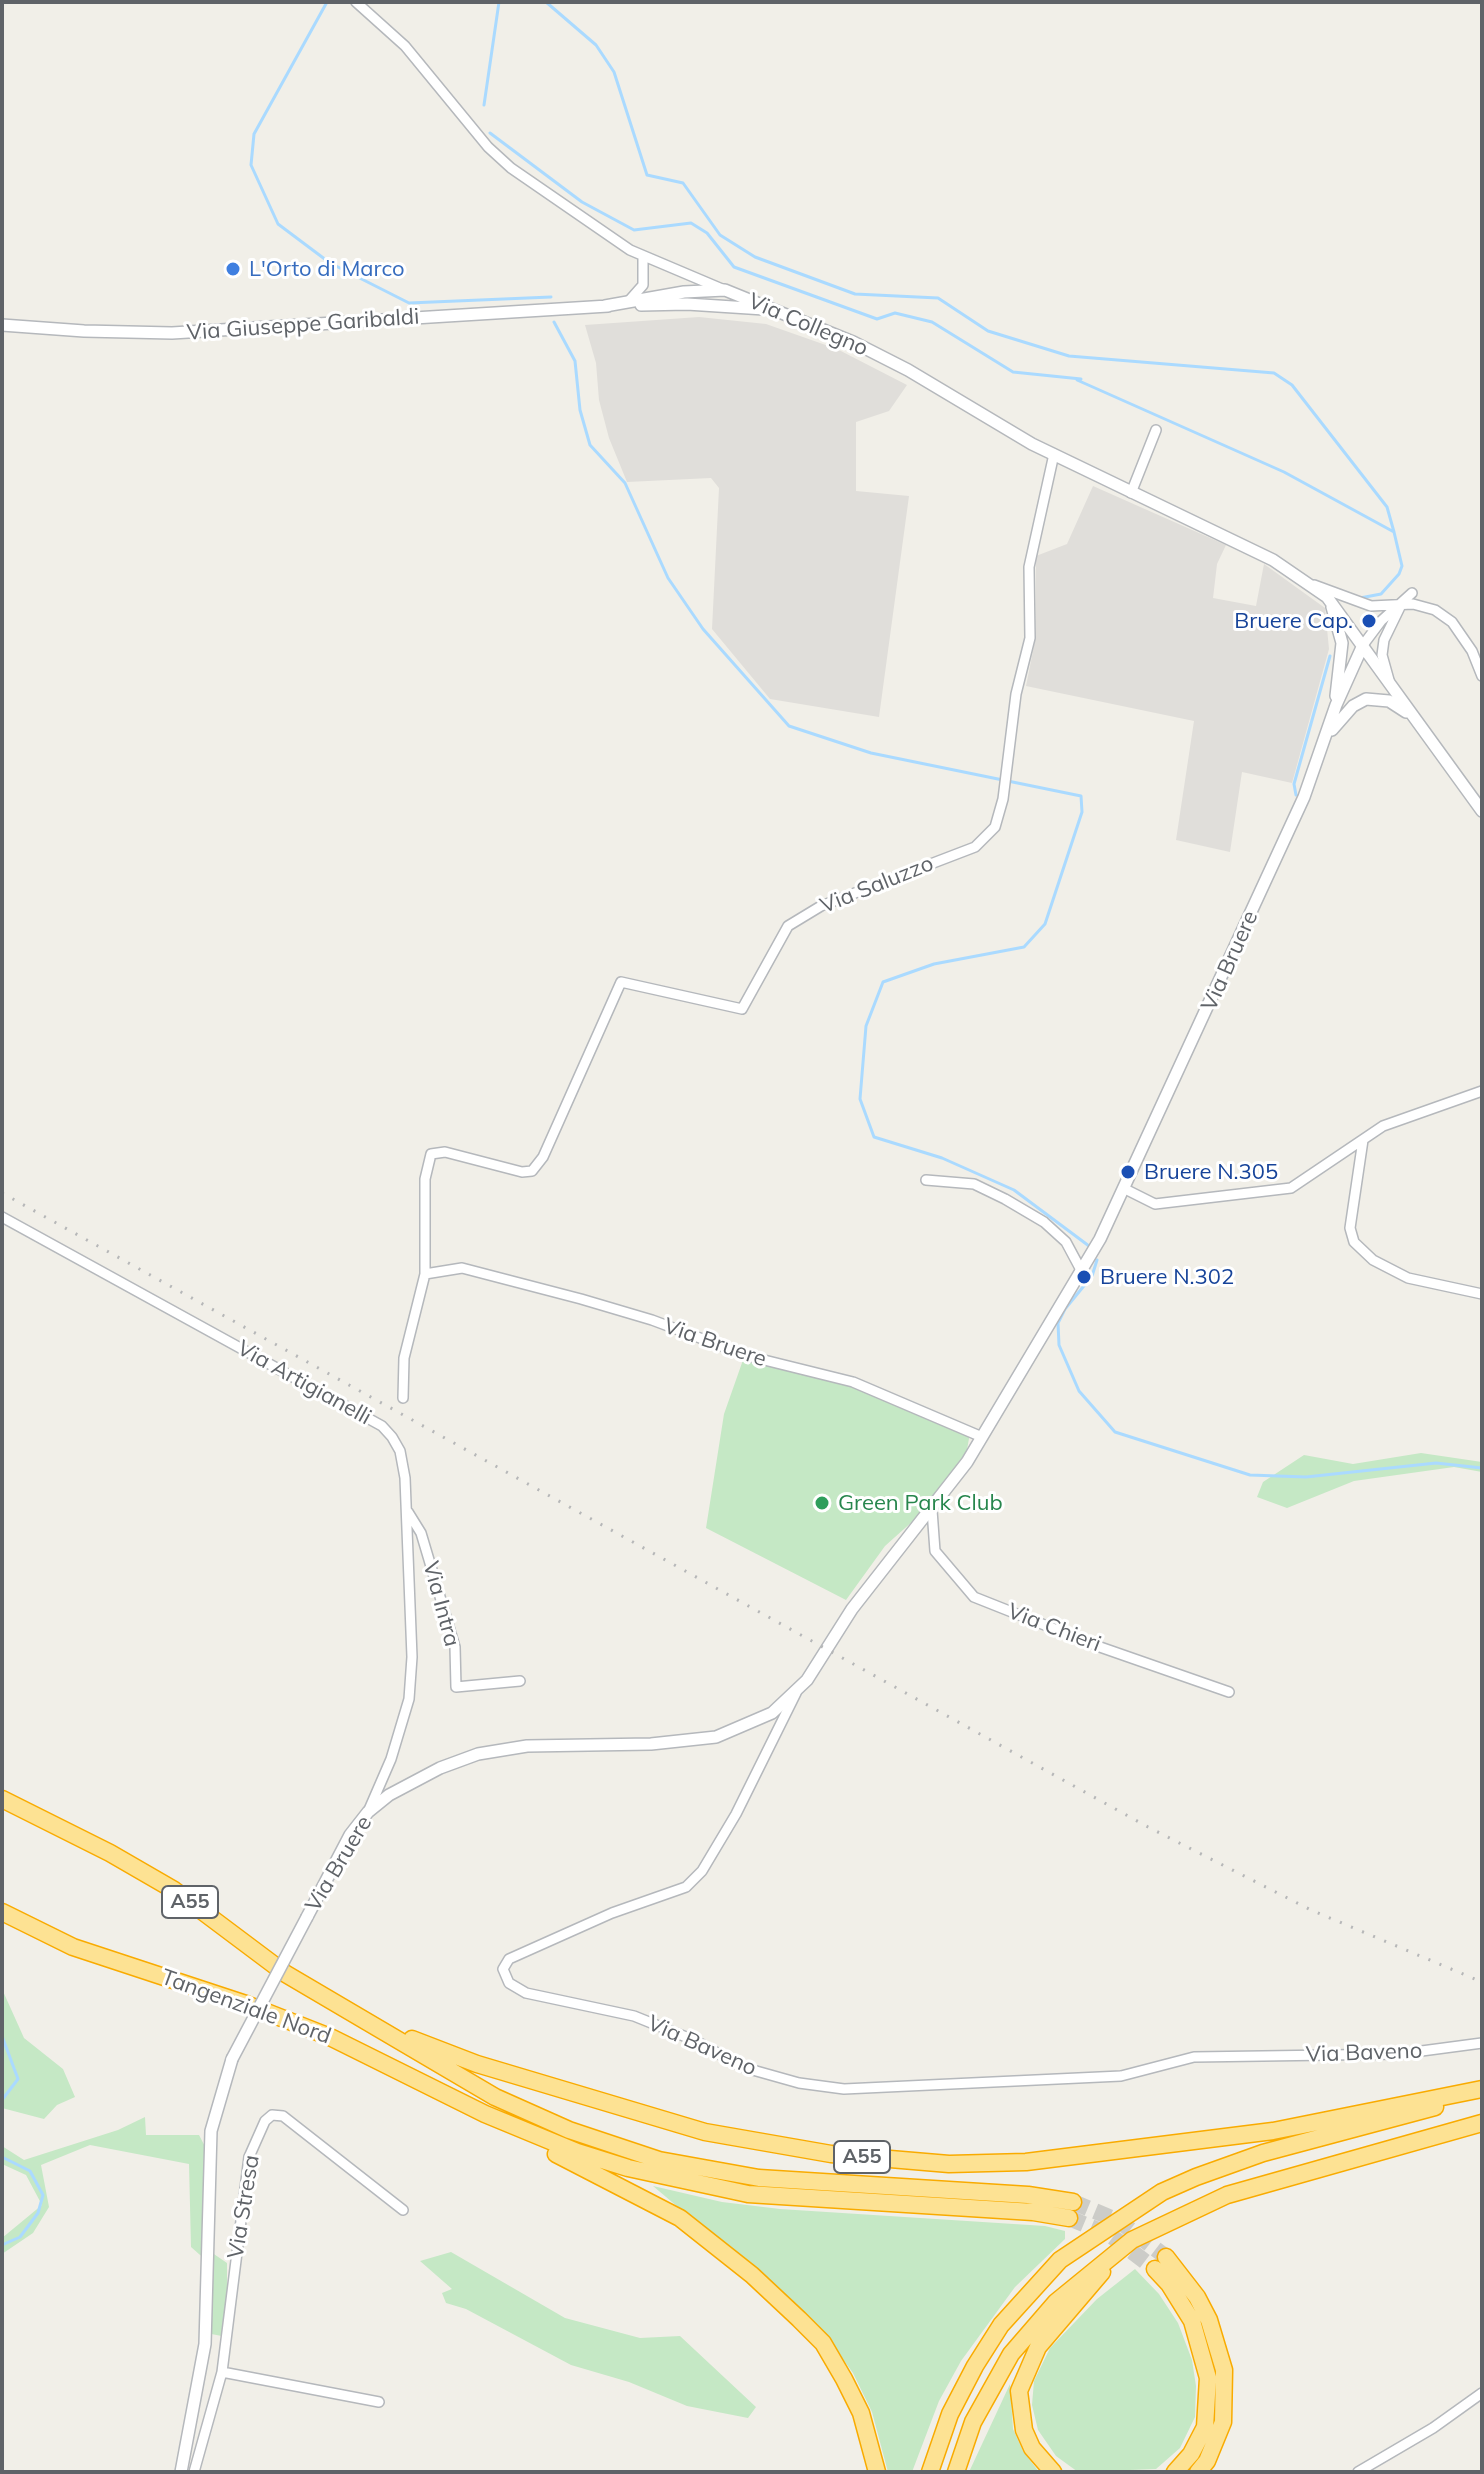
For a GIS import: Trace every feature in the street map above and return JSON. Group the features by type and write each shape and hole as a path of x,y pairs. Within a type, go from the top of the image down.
{"highway":[{"name":"Tangenziale Nord","path":"2,1799 57,1824 174,1890 286,1974 369,2022"},
{"name":"Tangenziale Nord","path":"2,1912 73,1947 246,2004 330,2037 485,2114"},
{"name":"A55","path":"369,2022 477,2064 705,2132 783,2148 905,2161 1026,2162 1273,2131 1482,2090"},
{"name":"A55","path":"369,2022 530,2114 659,2160 759,2178 1028,2195 1071,2210 1033,2212 791,2198 717,2189 577,2152 485,2114"},
{"name":"A55","path":"930,2472 950,2414 1001,2325 1060,2260 1091,2237 1162,2192 1196,2177 1263,2153 1449,2104 1482,2090"},
{"name":"A55","path":"485,2114 525,2139 680,2218 752,2275 823,2343 861,2413 877,2472"},
{"path":"956,2472 973,2422 1011,2354 1056,2302 1132,2240 1227,2195 1482,2123"},
{"path":"1053,2472 1032,2448 1024,2430 1019,2391 1024,2371 1038,2347 1117,2253"},
{"path":"1175,2472 1191,2454 1205,2427 1208,2378 1192,2321 1160,2263 1197,2297 1209,2320 1224,2370 1223,2422 1207,2461 1198,2472"}],"street":[{"name":"Via Collegno","path":"356,2 405,46 488,147 511,168 643,258 853,342 1054,454 1273,560 1311,584 1327,597 1482,811"},
{"path":"628,302 643,285 643,258"},
{"path":"605,306 684,292 725,290"},
{"path":"687,304 725,290"},
{"path":"605,306 687,304 773,310"},
{"name":"Via Giuseppe Garibaldi","path":"2,325 172,333 605,306"},
{"path":"1131,493 1156,430"},
{"name":"Via Saluzzo","path":"425,1274 425,1179 431,1154 445,1152 522,1172 532,1171 543,1157 621,982 742,1009 788,926 821,906 975,847 995,827 1005,782 1016,694 1030,638 1029,567 1054,454"},
{"name":"Via Collegno","path":"1311,584 1371,606 1413,604 1435,610 1452,622 1472,651 1482,676"},
{"path":"1363,645 1381,621 1412,593"},
{"path":"1327,597 1342,643 1336,705"},
{"path":"1390,684 1382,655 1384,640 1401,605"},
{"name":"Via Bruere","path":"181,2472 205,2344 211,2131 232,2059 350,1835 368,1812 410,1783 478,1754 527,1746 651,1744 716,1737 760,1720 796,1693 852,1609 932,1510 982,1437 1125,1189 1265,884 1363,645"},
{"path":"1321,748 1338,719 1366,699 1389,701 1414,719"},
{"path":"1125,1189 1155,1204 1291,1188 1383,1126 1482,1091"},
{"path":"1363,1140 1350,1228 1354,1242 1373,1260 1408,1278 1482,1294"},
{"path":"926,1180 974,1184 1005,1199 1044,1222 1066,1242 1081,1270"},
{"name":"Via Artigianelli","path":"2,1217 382,1426 400,1451 407,1510 412,1657 409,1699 391,1759 368,1812"},
{"name":"Via Bruere","path":"425,1274 462,1268 595,1303 748,1356 853,1382 982,1437"},
{"path":"403,1398 404,1358 425,1274"},
{"name":"Via Intra","path":"407,1510 421,1533 455,1647 456,1687 520,1681"},
{"name":"Via Chieri","path":"932,1510 935,1551 974,1597 1229,1692"},
{"name":"Via Baveno","path":"796,1693 736,1814 702,1871 686,1887 612,1913 509,1959 503,1969 509,1983 526,1993 634,2016 696,2041 742,2067 799,2083 844,2089 1121,2076 1194,2057 1399,2054 1482,2043"},
{"name":"Via Stresa","path":"194,2472 222,2372 249,2157 265,2121 272,2115 283,2116 403,2210"},
{"path":"222,2372 379,2402"},
{"path":"1358,2472 1433,2428 1482,2393"}],"shaded area":[{"path":"699,317 766,324 837,349 907,385 889,411 856,422 856,491 909,496 879,717 770,699 712,629 719,488 711,478 627,482 609,438 599,400 596,363 585,325"},
{"path":"1093,486 1226,545 1217,564 1213,598 1256,606 1264,564 1325,608 1329,649 1292,783 1242,772 1230,852 1176,840 1194,721 1026,686 1036,636 1036,556 1067,544"}],"green space":[{"name":"Green Park Club","path":"743,1360 855,1387 970,1433 962,1477 885,1546 846,1600 706,1528 724,1414"},
{"path":"1421,1453 1482,1462 1482,1472 1454,1467 1354,1481 1287,1508 1257,1497 1263,1482 1304,1455 1353,1464"},
{"path":"2,1989 24,2038 63,2069 75,2097 57,2105 44,2119 2,2108"},
{"path":"145,2117 146,2135 199,2135 209,2154 208,2250 227,2263 227,2337 206,2333 208,2262 191,2247 189,2164 90,2145 41,2165 49,2207 33,2233 2,2254 2,2238 42,2205 26,2175 2,2164 2,2146 24,2160 118,2130"},
{"path":"653,2186 722,2202 780,2209 1045,2226 1065,2231 1065,2239 1015,2287 961,2361 939,2401 912,2472 888,2472 872,2412 853,2373 818,2325"},
{"path":"451,2252 565,2318 640,2338 680,2336 756,2407 748,2418 687,2406 629,2382 571,2365 466,2309 446,2303 442,2293 452,2289 420,2261"},
{"path":"1135,2269 1159,2294 1178,2323 1192,2360 1196,2386 1195,2417 1180,2448 1156,2469 1078,2472 1056,2456 1038,2430 1032,2405 1034,2381 1050,2348 1097,2299"},
{"path":"1010,2384 1013,2429 1023,2451 1039,2472 969,2472"}],"waterway":[{"path":"327,2 254,134 251,165 278,224 330,263 409,303 551,297"},
{"path":"484,105 499,2"},
{"path":"546,2 596,45 614,72 647,175 683,183 720,235 755,257 855,294 938,298 988,331 1069,356 1274,373 1292,385 1387,507 1394,532"},
{"path":"490,133 582,202 634,230 691,223 707,233 734,267 877,319 895,313 932,322 1013,372 1081,379 1077,380 1284,472 1394,532 1402,566 1399,574 1381,594 1360,598"},
{"path":"554,322 575,361 580,410 590,445 625,483 668,578 703,629 789,726 871,753 1081,796 1082,812 1045,924 1024,947 934,964 883,982 866,1026 860,1099 874,1137 942,1158 1014,1190 1089,1246"},
{"path":"1296,795 1294,784 1330,656"},
{"path":"1097,1260 1092,1276 1065,1309 1058,1323 1059,1345 1079,1391 1115,1432 1250,1475 1306,1477 1436,1463 1482,1468"},
{"path":"2,2036 18,2079 2,2100"},
{"path":"2,2157 30,2171 43,2195 38,2213 20,2237 2,2245"}],"tunnel":[{"path":"1073,2202 1119,2221 1166,2257"},
{"path":"1069,2218 1110,2235 1155,2269"}],"railway":[{"path":"2,1193 1148,1827 1311,1910 1482,1982"}],"place":[{"name":"L'Orto di Marco","path":"233,269"},
{"name":"Bruere Cap.","path":"1369,621"},
{"name":"Bruere N.305","path":"1128,1172"},
{"name":"Bruere N.302","path":"1084,1277"},
{"name":"Green Park Club","path":"822,1503"}]}
